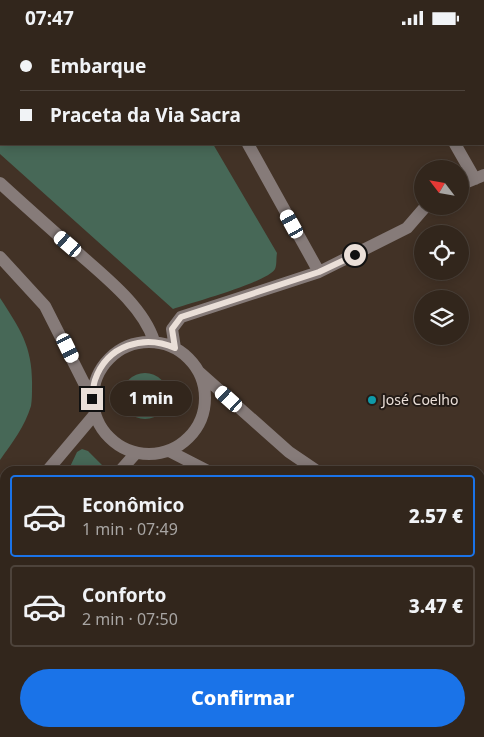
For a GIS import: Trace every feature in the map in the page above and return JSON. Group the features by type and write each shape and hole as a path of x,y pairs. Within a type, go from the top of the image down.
{"street":[{"path":"249,145 319,272"},
{"path":"456,145 480,177"},
{"path":"0,183 103,275 133,305 150,328 154,341"},
{"path":"175,348 172,329 181,317 319,272 408,228 419,215"},
{"path":"0,257 45,306 92,399 100,428 122,448 136,453 153,454 169,451 186,441 197,426 204,409 205,390 199,372"},
{"path":"92,399 95,380 104,364 118,350 135,343 154,341 175,348 189,358 199,372 289,451 310,466"},
{"path":"52,466 95,415"},
{"path":"169,451 198,466"},
{"path":"124,466 136,453"}],"green space":[{"path":"0,145 214,145 277,253 275,269 259,280 244,286 173,309 0,154"},
{"path":"0,298 20,330 28,350 32,373 32,387 31,404 25,420 0,460"},
{"path":"145,373 158,377 164,383 168,396 164,409 158,415 145,419 132,415 126,409 122,396 126,383 132,377"},
{"path":"82,449 88,451 103,466 70,466 77,452"}],"place":[{"name":"José Coelho","path":"372,400"}],"route":[{"path":"92,399 95,380 104,364 118,350 135,343 154,341 165,343 175,348 172,329 181,317 319,272 355,255"}]}
